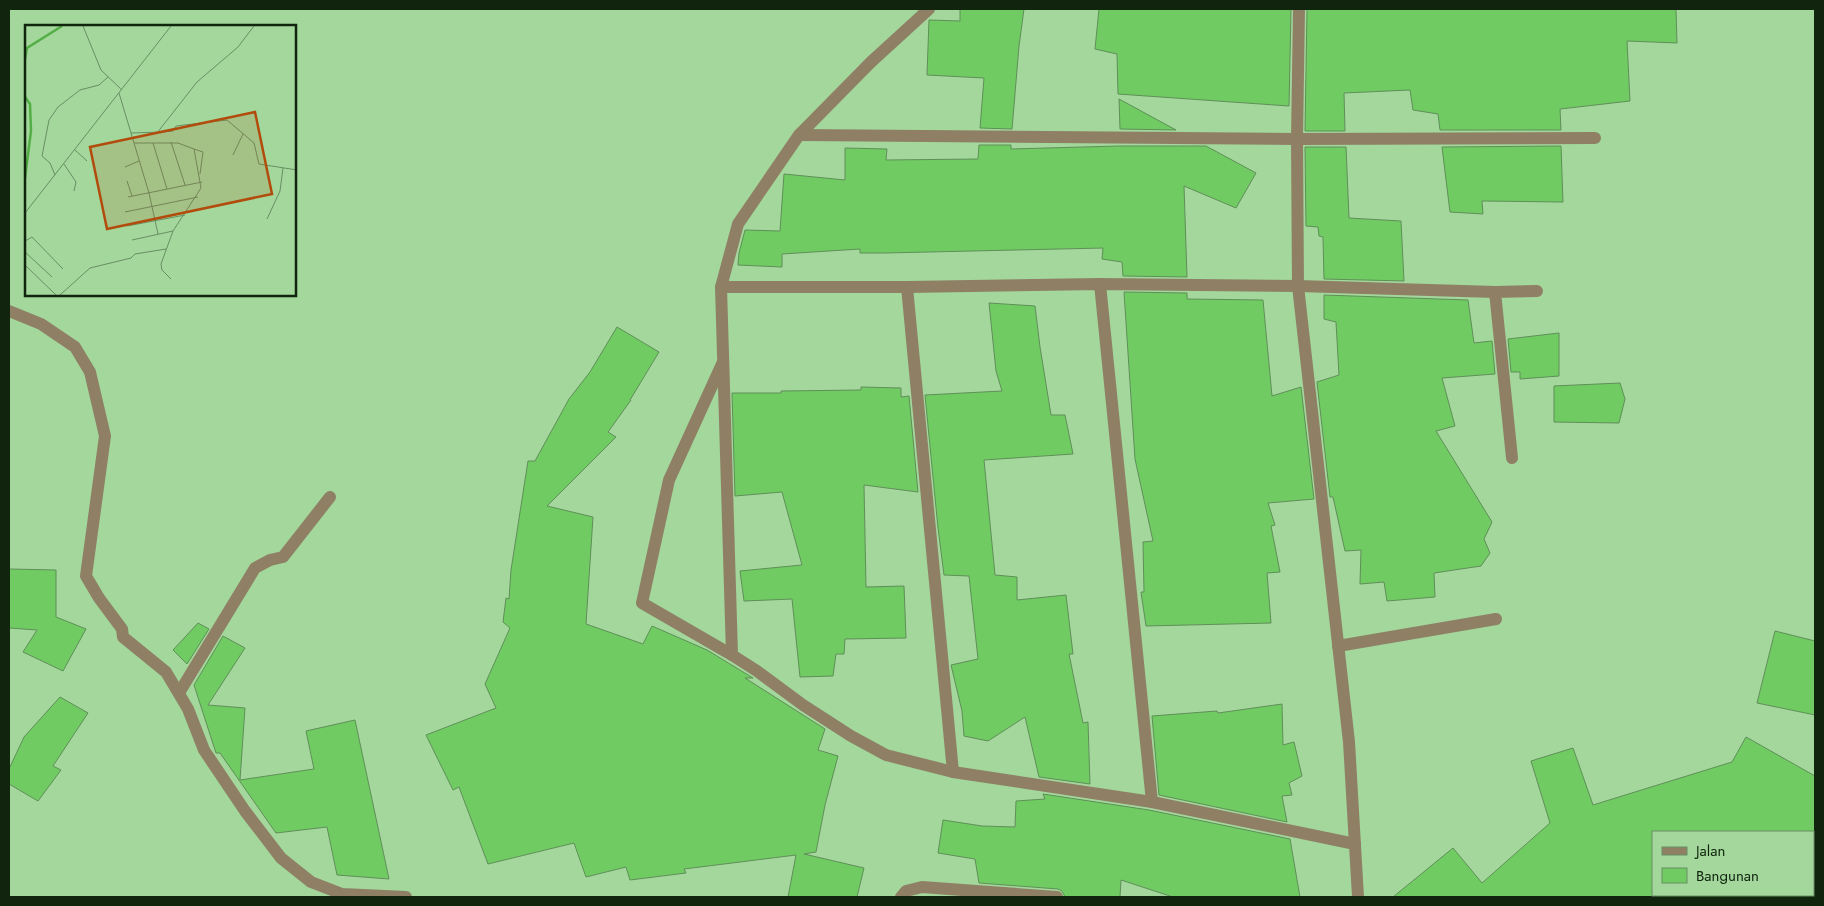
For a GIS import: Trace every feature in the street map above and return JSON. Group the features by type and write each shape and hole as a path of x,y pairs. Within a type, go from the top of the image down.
{"street":[{"path":"732,655 721,287 738,224 799,135 871,62 929,9"},
{"path":"1299,9 1297,139 1298,286 1349,742 1358,897"},
{"path":"799,135 1297,139 1596,138"},
{"path":"721,287 1100,284 1298,286 1495,292 1537,291"},
{"path":"1100,284 1152,802"},
{"path":"907,287 953,772"},
{"path":"1495,292 1512,458"},
{"path":"9,311 42,324 75,347 90,372 105,436 86,576 99,598 122,629 123,637 166,672 188,709 204,750 245,811 282,858 311,882 342,894 406,897"},
{"path":"724,362 668,480 642,603 757,670 803,705 851,736 886,755 953,772 1152,802 1355,844"},
{"path":"179,694 255,568 270,560 283,557 330,497"},
{"path":"1338,646 1496,619"},
{"path":"901,897 906,891 922,887 1057,897"}],"building":[{"path":"960,9 1024,9 1012,129 980,128 984,78 927,75 929,20 960,21"},
{"path":"1099,9 1291,9 1289,106 1118,94 1117,54 1095,49"},
{"path":"1307,9 1676,9 1677,43 1627,41 1630,101 1560,109 1561,130 1440,130 1438,114 1413,110 1410,90 1344,93 1345,131 1305,131"},
{"path":"1119,99 1176,130 1120,129"},
{"path":"979,145 1011,145 1011,149 1206,146 1256,173 1236,208 1184,186 1187,277 1123,276 1122,262 1102,259 1103,248 885,253 860,253 860,249 782,254 782,267 738,265 745,230 780,231 784,174 845,180 845,148 887,149 886,160 978,159"},
{"path":"1561,146 1563,202 1482,201 1483,214 1450,212 1442,147"},
{"path":"1305,147 1346,147 1349,218 1401,221 1404,281 1324,279 1323,237 1319,236 1318,227 1306,226"},
{"path":"1124,292 1187,293 1187,299 1263,300 1272,396 1301,387 1314,499 1268,503 1275,525 1271,526 1280,572 1267,573 1271,623 1146,626 1141,592 1144,592 1143,542 1153,541 1135,459"},
{"path":"1324,295 1468,300 1474,343 1492,341 1495,374 1442,378 1455,426 1436,431 1492,522 1484,539 1490,553 1481,566 1434,573 1435,597 1387,601 1384,582 1360,584 1361,550 1345,551 1333,497 1330,497 1317,382 1339,375 1336,322 1324,319"},
{"path":"989,303 1035,306 1051,415 1065,415 1073,454 984,460 995,575 1017,577 1017,600 1066,595 1073,654 1069,654 1083,723 1088,722 1090,784 1039,777 1025,717 988,741 964,736 962,711 951,665 978,659 969,576 944,575 925,395 1002,391 996,371"},
{"path":"617,327 659,352 631,400 608,432 616,437 547,506 593,517 586,624 643,644 652,626 707,650 753,678 745,678 825,729 818,750 838,756 825,805 816,852 804,854 864,868 857,897 788,897 796,855 684,869 686,873 630,880 626,867 586,877 574,843 488,864 459,787 453,790 426,735 496,708 485,684 510,628 503,622 506,598 509,599 511,570 528,461 535,461 569,399 590,372"},
{"path":"1559,333 1559,376 1520,379 1520,372 1511,372 1508,339"},
{"path":"1620,383 1625,399 1619,423 1554,422 1554,386"},
{"path":"861,387 901,388 901,397 909,396 918,492 864,485 866,587 904,586 906,638 845,639 844,654 836,654 833,676 800,677 792,599 744,601 740,571 802,565 782,492 735,496 732,393 861,390"},
{"path":"9,569 56,570 56,617 86,629 63,671 23,652 37,630 9,628"},
{"path":"198,623 209,629 187,664 173,650"},
{"path":"1775,631 1815,641 1815,715 1757,703"},
{"path":"223,636 245,648 208,705 245,708 240,780 314,769 306,731 355,720 389,879 337,875 327,827 276,833 220,753 216,753 194,685"},
{"path":"60,697 88,713 53,766 61,770 38,801 9,784 9,769 24,737"},
{"path":"1282,704 1283,745 1294,742 1302,776 1289,783 1292,795 1282,796 1287,822 1159,795 1152,716 1217,711 1218,713"},
{"path":"1746,737 1815,776 1815,832 1652,831 1653,897 1393,897 1453,848 1482,883 1550,823 1531,761 1573,748 1593,805 1732,762"},
{"path":"1043,794 1149,810 1290,839 1300,897 1173,897 1121,880 1120,897 1065,897 1062,891 1058,889 979,883 975,859 938,853 943,820 982,826 1015,827 1016,801 1045,799"}]}
